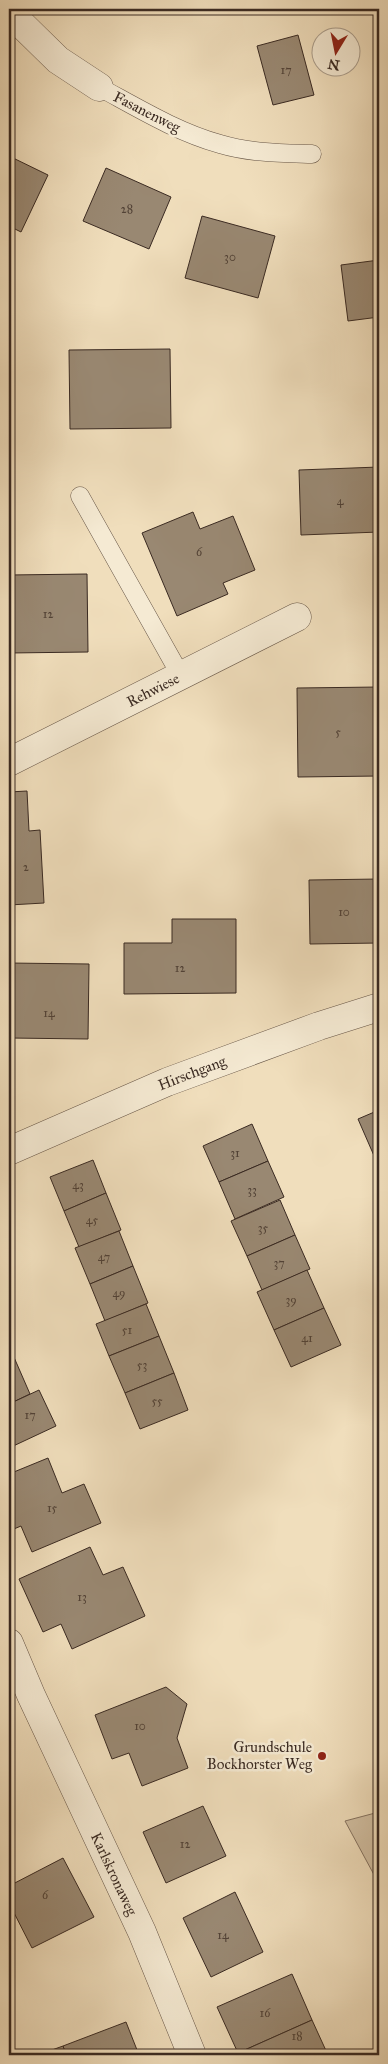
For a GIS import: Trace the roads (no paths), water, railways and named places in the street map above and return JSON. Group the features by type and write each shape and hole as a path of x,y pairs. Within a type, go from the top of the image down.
{"street":[{"name":"Fasanenweg","path":"9,12 58,60 99,87"},
{"name":"Rehwiese","path":"9,762 297,617"},
{"name":"Hirschgang","path":"12,1142 319,1026 379,1007"},
{"name":"Karlskronaweg","path":"9,1643 20,1700 142,1932 192,2055"}],"lane":[{"name":"Fasanenweg","path":"99,87 194,136 222,145 268,153 312,154"},
{"path":"80,496 181,676"}],"place":[{"name":"Grundschule Bockhorster Weg","path":"322,1756"}]}
